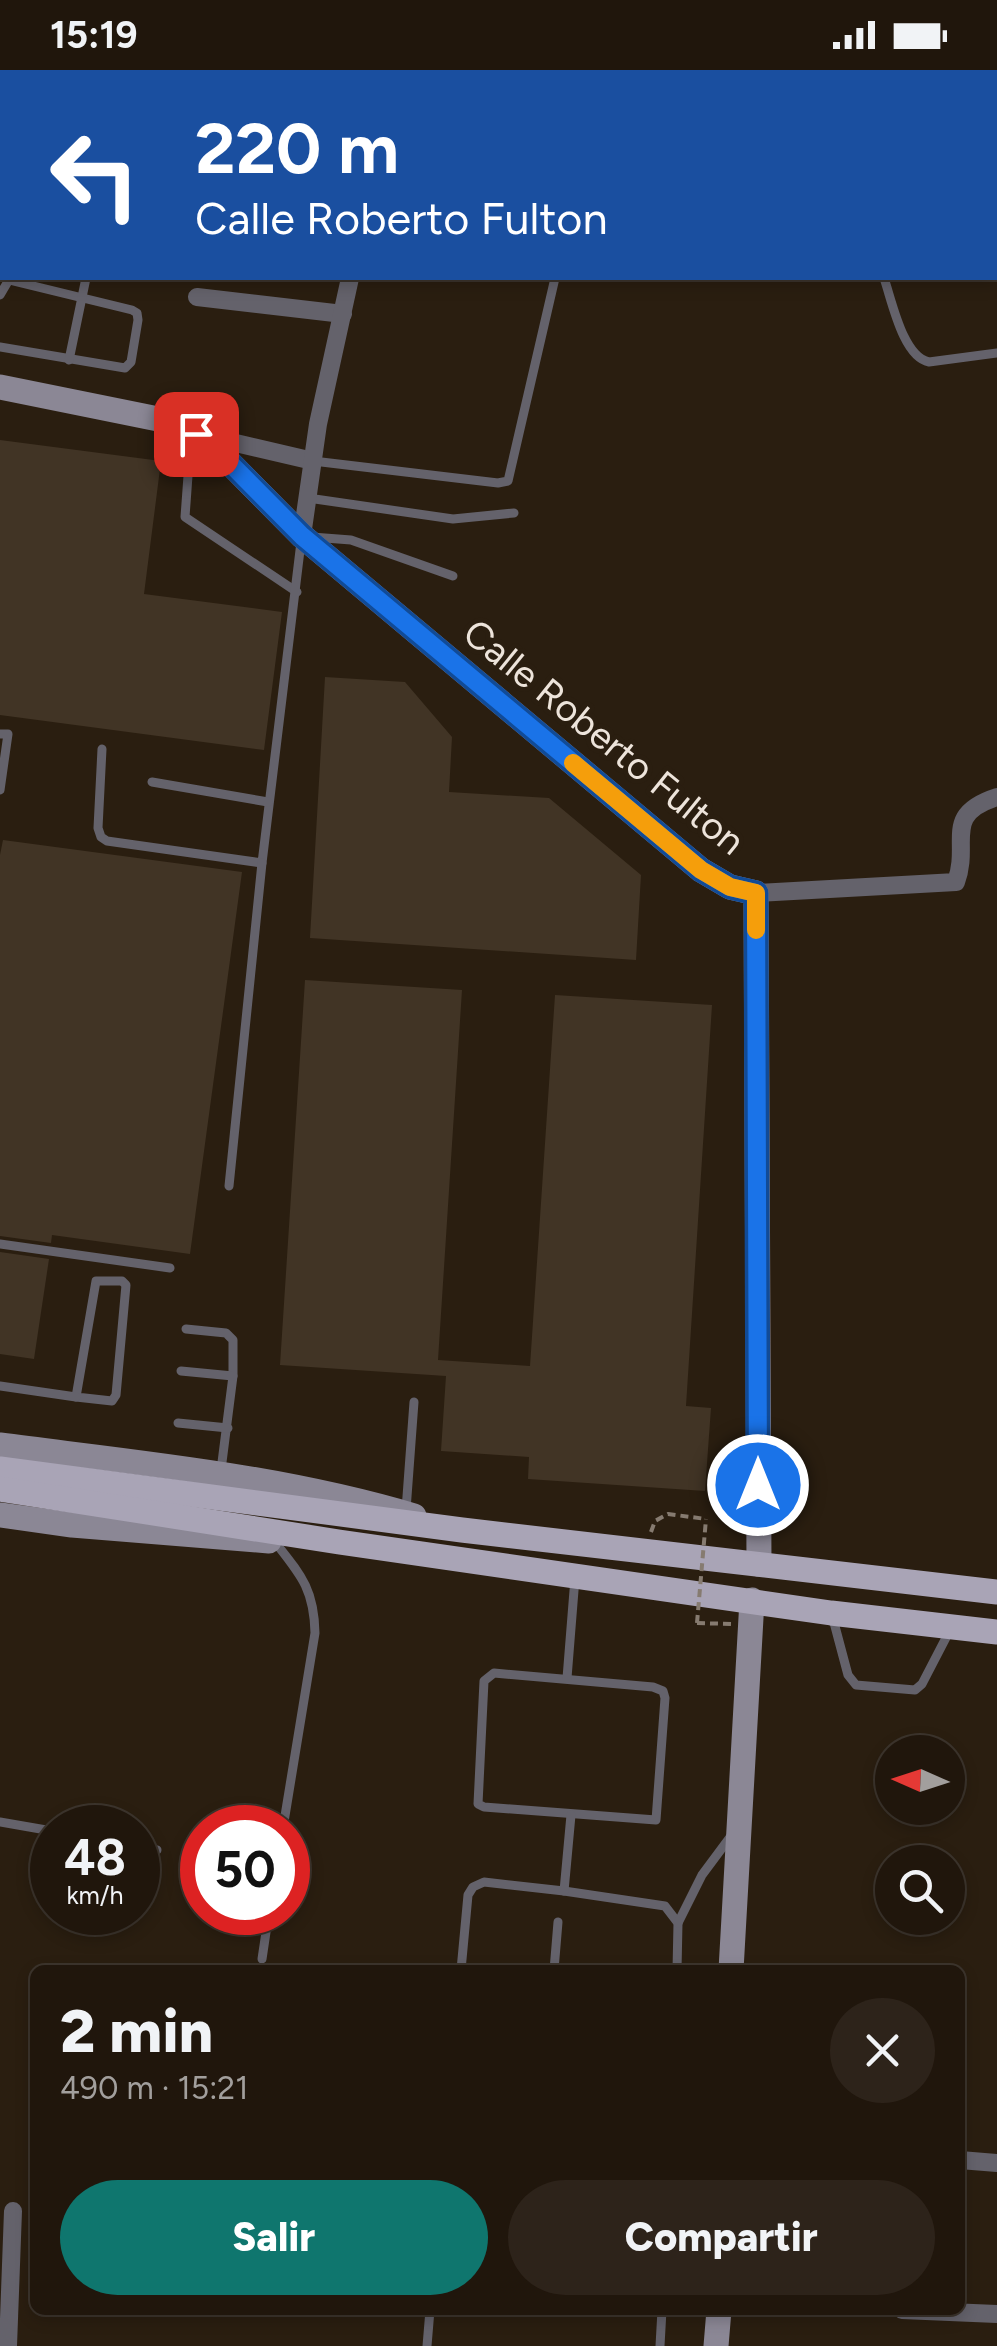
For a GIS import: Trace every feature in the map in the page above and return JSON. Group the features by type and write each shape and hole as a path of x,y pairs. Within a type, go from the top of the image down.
{"main road":[{"name":"Calle Roberto Fulton","path":"0,387 163,420 196,434 216,449 302,536 701,870 730,887 756,893 758,1564"},
{"path":"0,1445 318,1491 462,1530"},
{"path":"0,1469 462,1530 997,1592"},
{"path":"0,1489 575,1576 997,1632"},
{"path":"0,1515 275,1542 338,1542"},
{"path":"732,1965 752,1600"},
{"path":"716,2346 719,2315"}],"street":[{"path":"302,536 350,280"},
{"path":"196,296 342,314"},
{"path":"196,434 313,461"},
{"path":"756,893 956,882 965,813 977,804 997,798"},
{"path":"965,2160 997,2163"},
{"path":"8,2346 12,2211"},
{"path":"965,2313 997,2314"}],"lane":[{"path":"0,347 118,370 131,362 138,313 14,280"},
{"path":"69,360 86,280"},
{"path":"313,461 498,484 508,481 555,280"},
{"path":"885,280 909,350 919,360 997,353"},
{"path":"196,434 185,518 296,592"},
{"path":"307,498 453,519 514,513"},
{"path":"229,1186 268,802 302,536 351,540 453,576"},
{"path":"0,734 8,734 0,790"},
{"path":"102,748 100,837 262,863"},
{"path":"152,782 268,802"},
{"path":"0,1244 170,1268"},
{"path":"0,1386 76,1396 115,1399 126,1285 122,1281 101,1280 93,1286 76,1396"},
{"path":"186,1329 231,1336 233,1376 221,1474"},
{"path":"181,1372 233,1376"},
{"path":"406,1513 414,1402"},
{"path":"178,1424 228,1428"},
{"path":"275,1542 304,1578 314,1602 315,1617 287,1805"},
{"path":"568,1678 575,1576"},
{"path":"831,1612 848,1675 856,1685 916,1690 952,1627"},
{"path":"494,1672 568,1678 654,1686 663,1691 666,1698 656,1820 570,1814 484,1807 476,1798 484,1681 488,1675 494,1672"},
{"path":"564,1891 570,1814"},
{"path":"0,1822 30,1827"},
{"path":"677,1965 678,1923 702,1875 739,1826"},
{"path":"461,1965 468,1895 484,1882 665,1906 678,1923"},
{"path":"554,1965 558,1922"},
{"path":"262,1960 266,1935"},
{"path":"427,2346 430,2315"},
{"path":"660,2346 662,2315"}],"path":[{"path":"668,1514 706,1519 697,1623 737,1624"}],"building":[{"path":"0,440 161,461 144,594 282,612 264,750 0,715"},
{"path":"325,677 405,682 452,737 449,792 549,798 641,875 636,960 310,938"},
{"path":"3,840 242,872 190,1254 52,1235 51,1243 0,1236"},
{"path":"305,980 462,990 438,1360 530,1366 555,995 712,1005 686,1406 711,1408 705,1491 528,1479 529,1457 441,1451 446,1376 280,1365"},
{"path":"0,1252 49,1259 34,1359 0,1354"}],"slow traffic":[{"path":"573,763 701,870 730,887 756,893 756,930"}],"route":[{"path":"196,434 216,449 302,536 701,870 730,887 756,893 758,1485"}]}
